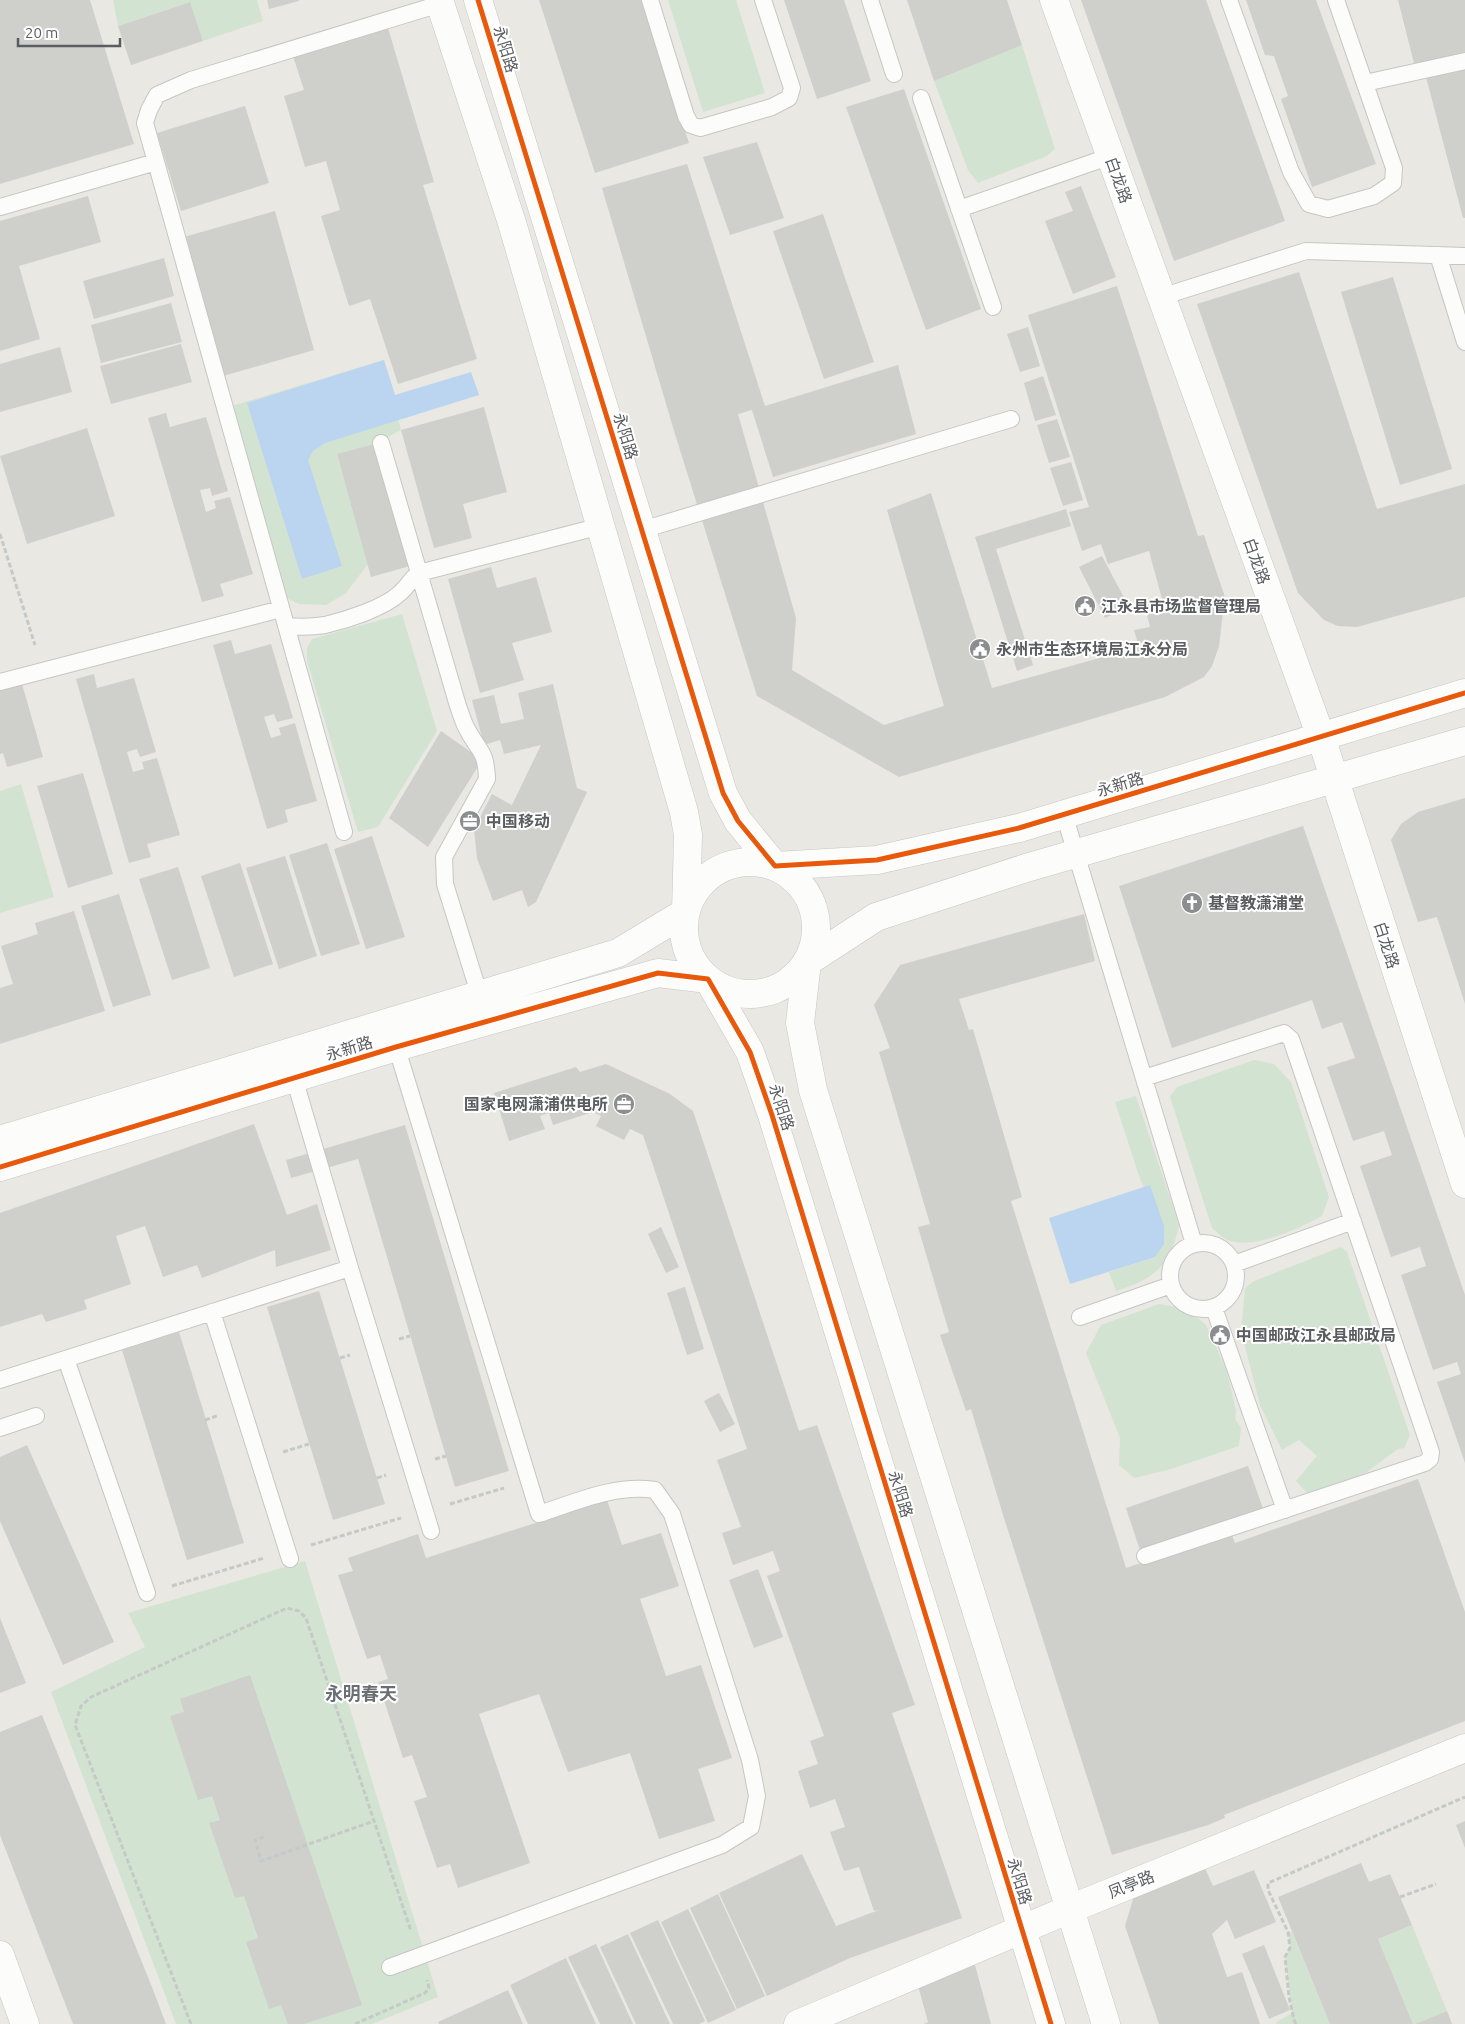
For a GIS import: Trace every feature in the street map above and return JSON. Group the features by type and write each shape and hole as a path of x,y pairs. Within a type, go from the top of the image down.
{"street":[{"name":"永阳路","path":"478,0 724,793 738,821 775,866"},
{"name":"白龙路","path":"1054,0 1320,737 1465,1184"},
{"path":"440,2 512,223 684,812 688,835 684,930 687,949 695,966 708,979 724,989 743,994 762,993 780,987 795,976 807,962 876,917 1077,853 1465,741"},
{"name":"永新路","path":"775,866 876,860 1019,828 1465,693"},
{"path":"686,912 693,894 704,880 720,869 738,862 756,862 775,866 791,876 804,890 812,907 816,925 814,944 807,962 800,1023 813,1090 1106,2024"},
{"name":"永新路","path":"393,1035 479,995 618,953 686,912"},
{"name":"永新路","path":"0,1140 290,1065 393,1035 488,1021 658,973 708,979"},
{"name":"永阳路","path":"708,979 750,1052 772,1116 1051,2024"},
{"name":"永新路","path":"0,1167 290,1065"},
{"name":"凤亭路","path":"798,2024 1070,1909 1465,1748"},
{"path":"0,1955 25,2024"}],"lane":[{"path":"650,0 686,116 691,126 700,128 772,107 789,98 792,88 764,0"},
{"path":"870,0 894,74"},
{"path":"1229,0 1291,172 1309,204 1328,208 1374,196 1393,183 1394,168 1336,0"},
{"path":"344,832 145,124 149,110 157,96 191,80 440,2"},
{"path":"1366,83 1465,61"},
{"path":"921,98 993,307"},
{"path":"959,209 1110,156"},
{"path":"0,207 156,162"},
{"path":"1161,296 1306,251 1465,256"},
{"path":"1438,255 1465,342"},
{"path":"642,530 1011,419"},
{"path":"381,443 458,706 466,727 484,754 487,766 487,779 444,856 445,884 488,1021"},
{"path":"286,626 325,625 357,615 385,603 401,592 411,579 419,573 601,526"},
{"path":"0,682 281,609"},
{"path":"1064,814 1194,1244"},
{"path":"1144,1078 1284,1034 1291,1040 1431,1452 1430,1459 1425,1463 1145,1556"},
{"path":"390,1967 722,1845 751,1827 757,1796 750,1760 672,1514 655,1490 641,1488 617,1490 539,1514 393,1035"},
{"path":"290,1065 431,1531"},
{"path":"1234,1264 1353,1220"},
{"path":"1209,1243 1220,1247 1228,1254 1234,1264 1236,1274 1235,1285 1230,1295 1214,1308 1203,1309 1188,1305 1176,1294 1172,1285 1170,1274 1173,1263 1187,1246 1209,1243"},
{"path":"0,1380 350,1268"},
{"path":"1080,1317 1172,1285"},
{"path":"1214,1308 1285,1510"},
{"path":"212,1312 289,1555"},
{"path":"66,1359 147,1593"},
{"path":"0,1428 36,1416"}],"path":[{"path":"0,534 43,671"},
{"path":"147,1593 289,1555 425,1511 529,1481"},
{"path":"191,2024 75,1725 81,1706 91,1697 287,1608 299,1612 306,1618 429,1988 425,1993 355,2024"},
{"path":"1296,2024 1289,1997 1285,1957 1290,1948 1288,1932 1268,1890 1268,1883 1465,1797"},
{"path":"264,1836 255,1840 261,1861 374,1821"},
{"path":"1400,1897 1436,1884"}],"green space":[{"path":"113,0 257,0 263,21 203,41 190,2 118,26"},
{"path":"668,0 736,0 765,93 703,112"},
{"path":"1022,45 1055,149 1047,156 978,183 968,170 934,81"},
{"path":"384,360 401,430 375,444 337,455 368,564 346,593 326,605 299,604 278,594 225,408"},
{"path":"402,614 437,731 378,827 358,832 307,661 307,648 312,639"},
{"path":"21,784 54,897 0,913 0,791"},
{"path":"1254,1060 1274,1064 1291,1082 1329,1197 1322,1216 1313,1221 1265,1240 1241,1243 1225,1239 1212,1228 1170,1097 1177,1087"},
{"path":"1136,1096 1179,1225 1171,1251 1159,1269 1151,1276 1116,1291 1109,1272 1155,1257 1150,1185 1144,1187 1140,1179 1115,1102"},
{"path":"1341,1247 1347,1252 1410,1435 1404,1448 1398,1449 1367,1472 1332,1490 1307,1493 1296,1481 1317,1456 1299,1440 1282,1450 1260,1405 1241,1331 1245,1288 1254,1281"},
{"path":"1159,1304 1188,1309 1206,1325 1227,1371 1236,1411 1235,1419 1241,1428 1239,1446 1168,1470 1134,1478 1119,1465 1120,1438 1086,1353 1101,1325"},
{"path":"305,1561 438,1997 372,2024 176,2024 51,1692 145,1647 128,1613"},
{"path":"1412,1925 1447,2011 1415,2024 1413,2024 1378,1939"},
{"path":"1288,1932 1292,1932 1330,2024 1277,2024 1276,2022 1292,2013 1285,1957 1290,1948"}],"water":[{"path":"384,360 395,395 471,372 479,395 325,443 313,451 308,460 342,566 302,579 247,403"},
{"path":"1150,1185 1164,1226 1164,1244 1155,1257 1070,1284 1049,1218"}],"building":[{"path":"0,0 90,0 134,144 0,184"},
{"path":"267,0 299,0 299,1 269,9"},
{"path":"539,0 643,0 689,143 595,173"},
{"path":"784,0 844,0 871,81 817,99"},
{"path":"907,0 1007,0 1022,45 934,81"},
{"path":"1081,0 1206,0 1285,221 1174,261"},
{"path":"1246,0 1316,0 1376,164 1312,187 1281,99 1288,96 1274,56 1265,55"},
{"path":"1398,0 1465,0 1465,55 1415,67"},
{"path":"190,2 203,41 131,65 118,26"},
{"path":"388,28 434,182 423,185 477,359 398,384 370,299 349,306 321,216 340,210 326,161 305,167 284,96 304,90 293,56"},
{"path":"1465,67 1465,218 1463,218 1426,77"},
{"path":"904,89 981,309 926,330 846,107"},
{"path":"245,106 269,183 181,211 157,133"},
{"path":"757,142 784,218 730,235 703,157"},
{"path":"687,164 765,406 898,365 916,434 773,477 752,410 738,414 796,618 792,670 884,725 944,706 887,510 931,493 992,688 1139,647 1134,630 1150,627 1144,604 1162,599 1149,551 1108,564 1101,544 1082,551 1069,512 1089,507 1028,315 1117,286 1198,536 1204,535 1227,603 1223,612 1219,646 1212,666 1204,677 1165,697 899,777 757,696 675,434 602,188"},
{"path":"1081,186 1116,277 1073,294 1045,221 1073,211 1065,192"},
{"path":"88,196 101,242 19,266 40,339 0,351 0,221"},
{"path":"275,211 314,350 223,376 184,237"},
{"path":"823,214 874,362 824,379 773,231"},
{"path":"164,258 174,296 94,319 83,281"},
{"path":"1299,272 1377,509 1465,484 1465,597 1357,627 1338,626 1324,620 1298,593 1197,304"},
{"path":"1393,277 1452,469 1400,485 1341,292"},
{"path":"171,303 182,342 101,363 91,325"},
{"path":"1028,327 1040,366 1020,372 1007,334"},
{"path":"181,344 192,382 111,404 100,366"},
{"path":"60,347 72,392 0,412 0,364"},
{"path":"1043,376 1056,415 1035,421 1024,383"},
{"path":"484,407 507,492 463,504 472,538 434,548 401,430"},
{"path":"166,413 170,427 206,417 228,491 212,496 210,488 200,490 206,512 216,508 214,501 230,497 253,574 220,584 224,596 202,602 148,418"},
{"path":"1057,419 1070,457 1049,463 1037,425"},
{"path":"87,428 115,516 27,544 0,456"},
{"path":"375,444 410,566 371,577 337,454"},
{"path":"1071,462 1083,500 1063,506 1050,468"},
{"path":"1066,509 1071,526 996,549 1033,665 1017,671 975,537"},
{"path":"1102,556 1129,607 1105,618 1079,567"},
{"path":"491,567 497,588 536,577 552,632 512,643 524,680 480,693 448,579"},
{"path":"231,640 235,654 271,644 293,718 277,722 274,714 264,717 271,738 281,735 279,728 295,723 317,801 285,810 288,822 267,829 213,645"},
{"path":"94,674 97,688 134,678 156,752 140,757 137,749 127,752 133,772 144,769 142,762 157,758 180,835 147,844 151,857 129,863 76,679"},
{"path":"22,684 43,757 7,767 3,753 0,754 0,690"},
{"path":"553,684 577,788 587,792 536,902 528,907 522,890 493,901 477,858 474,829 492,794 512,805 541,745 504,754 500,740 484,745 472,700 494,695 501,724 524,719 518,693"},
{"path":"441,731 482,760 428,847 389,818"},
{"path":"83,773 113,874 68,888 37,786"},
{"path":"1465,798 1465,1004 1437,917 1418,922 1391,840 1401,824 1418,812"},
{"path":"1303,826 1465,1295 1465,1463 1437,1382 1461,1374 1457,1362 1433,1370 1401,1275 1426,1266 1420,1247 1391,1257 1360,1166 1392,1155 1384,1131 1353,1141 1327,1067 1355,1058 1342,1022 1322,1029 1312,1000 1172,1048 1119,886"},
{"path":"372,836 405,937 366,949 334,849"},
{"path":"327,843 360,944 321,956 289,855"},
{"path":"285,856 317,956 279,969 246,868"},
{"path":"240,863 273,964 234,977 201,876"},
{"path":"178,867 210,968 172,980 139,879"},
{"path":"119,894 151,995 113,1007 81,906"},
{"path":"74,911 105,1011 0,1044 0,988 13,984 1,946 38,934 35,923"},
{"path":"1084,914 1095,961 959,999 969,1030 973,1029 1022,1197 1011,1201 1126,1568 1144,1562 1126,1508 1248,1466 1267,1520 1231,1533 1235,1543 1418,1479 1465,1612 1465,1721 1224,1815 1225,1818 1208,1825 1112,1855 971,1409 966,1411 940,1335 949,1332 918,1227 930,1224 879,1052 890,1048 874,1005 900,965"},
{"path":"606,1064 670,1094 693,1111 799,1431 817,1425 915,1705 892,1713 962,1918 850,1958 767,1996 719,1893 802,1854 836,1926 879,1910 874,1911 859,1867 844,1871 830,1832 845,1827 835,1799 810,1808 798,1771 818,1764 810,1741 824,1736 767,1576 780,1571 773,1551 733,1565 722,1533 741,1527 717,1460 747,1449 643,1135 630,1129 624,1140 596,1126 601,1116 593,1112 553,1125 549,1113 540,1116 545,1129 509,1141 494,1093 576,1067 580,1072"},
{"path":"254,1124 287,1215 317,1204 331,1250 276,1267 275,1250 202,1278 197,1265 163,1277 145,1226 116,1236 131,1284 84,1300 87,1309 46,1322 42,1314 0,1327 0,1213"},
{"path":"405,1125 509,1471 455,1487 358,1159 291,1178 286,1160"},
{"path":"661,1227 679,1267 666,1273 648,1234"},
{"path":"685,1287 704,1349 687,1355 667,1293"},
{"path":"319,1291 385,1504 333,1520 267,1307"},
{"path":"179,1332 244,1543 187,1560 122,1350"},
{"path":"719,1393 735,1424 720,1432 704,1401"},
{"path":"27,1445 114,1642 63,1665 0,1521 0,1457"},
{"path":"607,1500 622,1545 661,1533 679,1586 640,1599 666,1676 701,1665 732,1758 698,1769 715,1821 659,1839 630,1753 568,1772 539,1694 479,1714 530,1863 458,1888 450,1864 437,1868 414,1801 427,1797 412,1755 403,1758 378,1682 388,1679 380,1655 367,1659 338,1575 353,1571 348,1558 418,1534 426,1558"},
{"path":"758,1569 783,1637 754,1648 729,1580"},
{"path":"0,1618 26,1683 0,1693"},
{"path":"250,1675 362,2005 304,2024 288,2024 281,2005 269,2009 246,1942 258,1938 244,1896 235,1898 209,1823 220,1820 212,1796 198,1800 170,1716 184,1712 180,1699"},
{"path":"42,1715 166,2024 73,2024 0,1835 0,1732"},
{"path":"1465,1821 1465,1848 1456,1825"},
{"path":"1361,1863 1369,1882 1390,1874 1412,1925 1378,1939 1413,2024 1330,2024 1278,1897"},
{"path":"1205,1868 1213,1886 1254,1870 1276,1922 1235,1939 1227,1920 1212,1934 1227,1977 1242,1972 1260,2024 1159,2024 1125,1926 1134,1896"},
{"path":"718,1894 765,1996 737,2009 690,1908"},
{"path":"688,1909 736,2010 708,2023 661,1922"},
{"path":"658,1920 705,2021 699,2024 673,2024 630,1933"},
{"path":"628,1934 670,2024 636,2024 600,1947"},
{"path":"596,1944 633,2024 600,2024 568,1957"},
{"path":"1264,1945 1290,2010 1269,2019 1242,1954"},
{"path":"566,1958 596,2024 528,2024 510,1985"},
{"path":"975,1965 991,2024 924,2024 928,2022 917,1982"},
{"path":"508,1990 523,2024 439,2024 438,2022"},
{"path":"1447,2011 1452,2024 1415,2024"}],"cycle path":[{"path":"478,0 723,793 738,821 775,866 877,860 1019,828 1465,693"},
{"path":"0,1167 396,1047 658,973 708,979 750,1052 772,1115 1051,2024"}],"place":[{"name":"江永县市场监督管理局","path":"1085,606"},
{"name":"永州市生态环境局江永分局","path":"980,649"},
{"name":"中国移动","path":"470,821"},
{"name":"基督教潇浦堂","path":"1192,903"},
{"name":"国家电网潇浦供电所","path":"624,1104"},
{"name":"中国邮政江永县邮政局","path":"1220,1335"}],"district":[{"name":"永明春天","path":"361,1694"}]}
